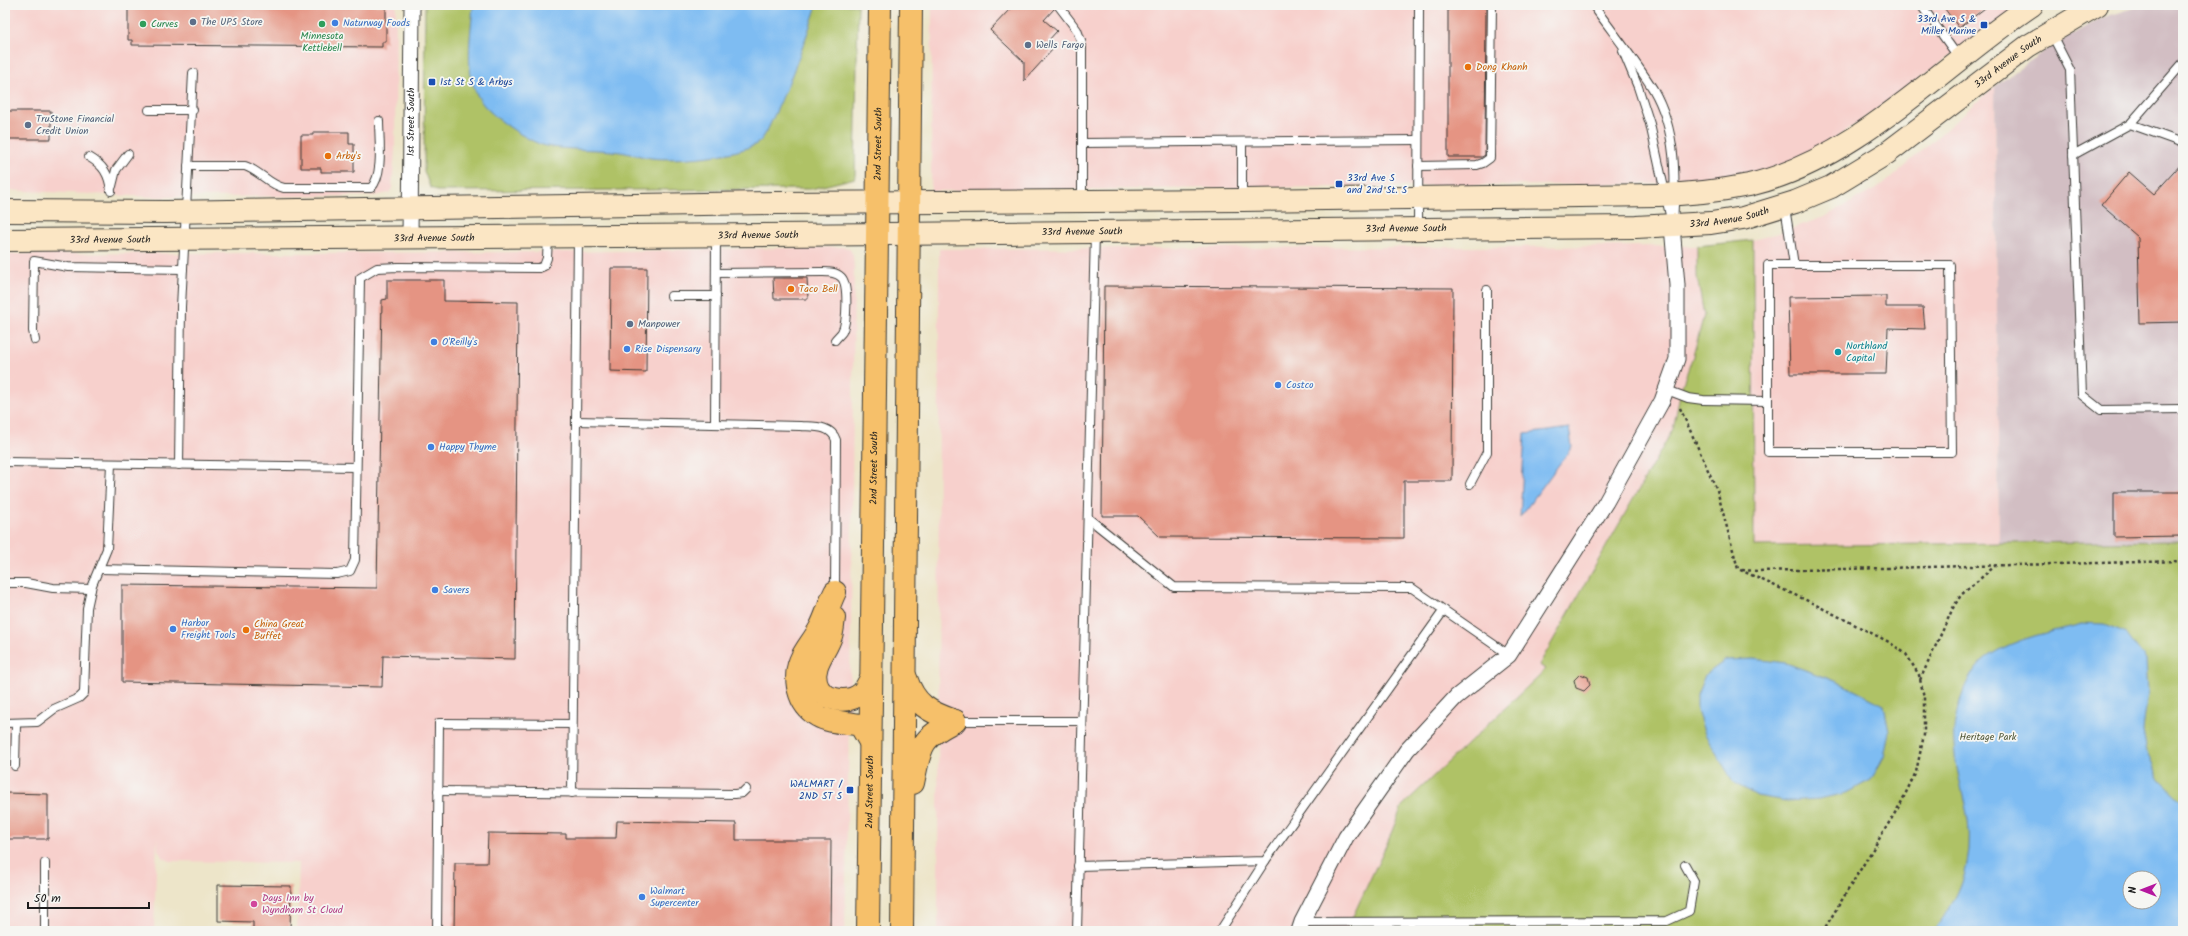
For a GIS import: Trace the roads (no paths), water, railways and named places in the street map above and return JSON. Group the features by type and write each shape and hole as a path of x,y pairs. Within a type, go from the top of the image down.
{"main road":[{"name":"2nd Street South","path":"868,931 875,235 880,5"},
{"path":"902,931 911,5"},
{"path":"5,211 187,211 876,202 1242,200 1670,194 1713,191 1750,184 1809,163 1864,131 2032,5"},
{"name":"33rd Avenue South","path":"5,240 410,239 908,235 1672,226 1725,221 1785,206 1850,177 1887,153 1972,87 2050,31 2097,5"},
{"path":"835,592 831,637 819,658 816,674 818,687 827,696 840,700 861,693 870,680"},
{"path":"835,592 820,629 798,667 798,688 806,705 812,712 827,720 860,726 870,742"},
{"path":"905,674 915,698 923,707 937,715 955,721"},
{"path":"903,824 919,754 923,744 933,732 955,721"}],"street":[{"name":"1st Street South","path":"410,239 412,5"},
{"path":"1301,926 1346,837 1407,750 1456,697 1509,655 1606,502 1667,390 1677,359 1677,285 1672,226"}],"lane":[{"path":"1058,5 1080,36 1083,51 1082,201"},
{"path":"1418,228 1419,5"},
{"path":"1418,166 1477,164 1484,163 1490,158 1492,5"},
{"path":"1593,5 1654,90 1665,116 1673,156 1670,194 1672,226"},
{"path":"1921,5 1960,59"},
{"path":"2050,31 2070,70 2082,395 2101,410 2183,409"},
{"path":"1618,41 1638,87 1670,194"},
{"path":"2073,155 2130,124 2183,63"},
{"path":"179,465 183,269 188,166 193,110 193,73"},
{"path":"149,110 193,110"},
{"path":"188,166 245,166 253,169 277,186 284,188 371,188 376,183 378,173 379,121"},
{"path":"2130,124 2183,143"},
{"path":"1082,143 1418,140"},
{"path":"1242,142 1242,200"},
{"path":"89,157 104,168 110,180 111,190 116,170 128,154"},
{"path":"1785,206 1794,265"},
{"path":"1077,931 1095,232"},
{"path":"715,424 716,236"},
{"path":"99,569 337,574 350,571 355,560 360,278 377,268 539,268 544,266 547,258 548,237"},
{"path":"572,793 578,237"},
{"path":"35,340 33,331 34,261 68,267 183,269"},
{"path":"1768,265 1794,265 1950,265 1952,452 1768,452 1768,265"},
{"path":"716,273 822,272 838,275 842,278 846,286 845,316 842,332 836,340"},
{"path":"1470,484 1487,452 1487,290"},
{"path":"671,296 716,296"},
{"path":"1667,390 1698,400 1768,401"},
{"path":"576,422 800,426 829,429 834,434 836,440 835,592"},
{"path":"5,462 356,467"},
{"path":"5,723 16,724 37,722 54,709 82,696 86,620 91,590 108,544 110,464"},
{"path":"1088,518 1174,587 1412,588 1509,655"},
{"path":"5,583 26,583 53,588 91,590"},
{"path":"1220,931 1265,861 1444,610"},
{"path":"955,721 1082,720"},
{"path":"437,931 439,723 572,724"},
{"path":"15,766 16,724"},
{"path":"438,792 734,794 742,793 746,789"},
{"path":"1078,866 1265,861"},
{"path":"45,931 46,863"},
{"path":"1301,926 1667,921 1689,912 1694,881 1685,865"}],"water":[{"path":"473,5 817,5 803,46 776,112 768,129 758,143 749,148 722,154 690,158 661,159 604,150 546,146 520,134 500,120 480,100 471,78 469,54"},
{"path":"1569,428 1572,447 1520,517 1525,434"},
{"path":"2081,624 2104,625 2127,634 2146,660 2148,692 2143,730 2147,752 2160,780 2183,802 2183,931 1933,931 1947,913 1962,883 1969,849 1968,823 1955,758 1954,738 1956,716 1964,689 1974,670 1990,655 2011,644"},
{"path":"1754,659 1786,663 1838,682 1884,705 1889,732 1884,757 1871,780 1846,793 1819,799 1786,801 1757,796 1734,783 1705,734 1697,711 1697,695 1705,675 1726,660"}],"place":[{"name":"The UPS Store","path":"193,22"},
{"name":"Naturway Foods","path":"335,23"},
{"name":"Curves","path":"143,24"},
{"name":"Minnesota Kettlebell","path":"322,24"},
{"name":"33rd Ave S & Miller Marine","path":"1984,25"},
{"name":"Wells Fargo","path":"1028,45"},
{"name":"Dong Khanh","path":"1468,67"},
{"name":"1st St S & Arbys","path":"432,82"},
{"name":"TruStone Financial Credit Union","path":"28,125"},
{"name":"Arby's","path":"328,156"},
{"name":"33rd Ave S and 2nd St. S","path":"1339,184"},
{"name":"Taco Bell","path":"791,289"},
{"name":"Manpower","path":"630,324"},
{"name":"O'Reilly's","path":"434,342"},
{"name":"Rise Dispensary","path":"627,349"},
{"name":"Northland Capital","path":"1838,352"},
{"name":"Costco","path":"1278,385"},
{"name":"Happy Thyme","path":"431,447"},
{"name":"Savers","path":"435,590"},
{"name":"Harbor Freight Tools","path":"173,629"},
{"name":"China Great Buffet","path":"246,630"},
{"name":"WALMART / 2ND ST S","path":"850,790"},
{"name":"Walmart Supercenter","path":"642,897"},
{"name":"Days Inn by Wyndham St Cloud","path":"254,904"}],"park label":[{"name":"Heritage Park","path":"1988,737"}]}
